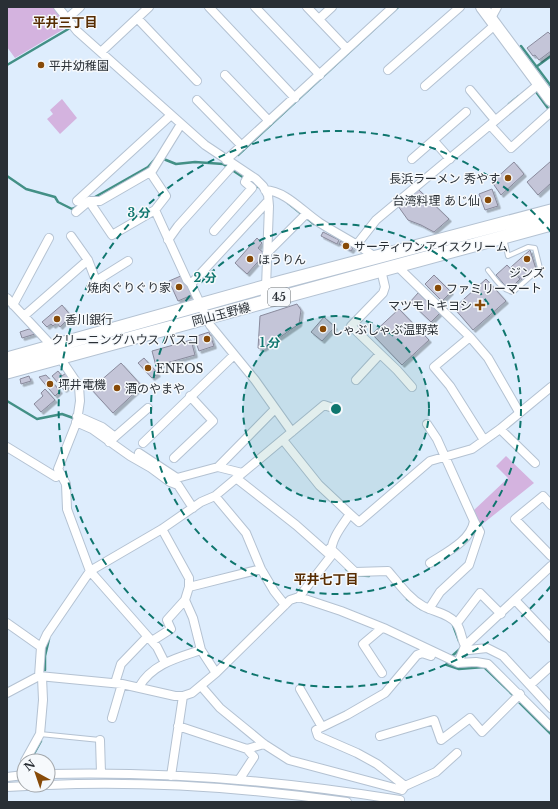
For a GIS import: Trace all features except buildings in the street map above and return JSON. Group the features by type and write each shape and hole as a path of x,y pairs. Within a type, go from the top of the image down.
{"main road":[{"name":"岡山玉野線","path":"7,358 376,257 551,211"},
{"name":"岡山玉野線","path":"7,372 551,224"}],"street":[{"path":"58,7 77,31 181,124 248,178 256,179 265,190 268,201 266,287 264,302"},
{"path":"68,18 80,7"},
{"path":"101,52 149,7"},
{"path":"209,7 294,98"},
{"path":"255,7 320,75"},
{"path":"307,7 347,49"},
{"path":"319,19 332,7"},
{"path":"168,240 242,146 393,7"},
{"path":"388,70 460,7"},
{"path":"482,7 494,21 535,86 551,100"},
{"path":"426,86 494,21 497,7"},
{"path":"137,18 197,81"},
{"path":"225,75 269,121"},
{"path":"358,243 376,220 535,86"},
{"path":"470,90 493,120 511,148 550,113"},
{"path":"196,100 242,146"},
{"path":"412,160 466,112"},
{"path":"77,201 171,115"},
{"path":"76,212 89,202 100,201 150,172 161,158 181,124"},
{"path":"434,140 448,158"},
{"path":"89,202 112,235 155,210 166,196 150,172"},
{"path":"214,231 252,188 244,182 248,178"},
{"path":"265,190 281,194 305,215 358,243 376,257"},
{"path":"191,284 268,201"},
{"path":"155,210 187,280 191,284 210,325 292,432"},
{"path":"267,253 305,215"},
{"path":"71,236 88,260 96,281 128,261"},
{"path":"13,305 49,238"},
{"path":"24,316 88,260"},
{"path":"396,265 470,337 488,358 519,412"},
{"path":"381,270 385,287 383,293 351,326 412,387"},
{"path":"7,298 52,346 79,386 80,402 77,419 58,469 66,484 67,509 90,571 150,639 165,663"},
{"path":"470,337 434,367 450,386 484,440"},
{"path":"356,380 380,354"},
{"path":"143,443 234,355"},
{"path":"283,440 319,485 359,522 430,461 472,449 500,429 551,387"},
{"path":"174,458 213,421 190,396"},
{"path":"30,753 42,734 43,700 40,677 41,647 47,634 65,606 90,571 215,496 324,405 330,408"},
{"path":"112,440 148,408"},
{"path":"77,419 150,464 177,478 218,467 275,409"},
{"path":"427,424 446,457 449,469 480,532 469,564 440,592 429,609"},
{"path":"500,429 535,463"},
{"path":"7,447 56,477 61,474"},
{"path":"139,453 170,482 178,485 193,508"},
{"path":"218,467 239,476 354,572 388,571 412,598 429,609 448,616 457,623 465,646 469,650 487,648 494,650 503,656 551,707"},
{"path":"215,496 246,533 261,569 285,605"},
{"path":"551,504 543,496 515,519 551,556"},
{"path":"299,597 330,552 340,528 350,514"},
{"path":"430,563 462,542 472,529 474,521"},
{"path":"112,718 119,684 121,664 150,639 171,629 167,620 185,600 190,587 189,578 162,529"},
{"path":"458,663 465,646 551,566"},
{"path":"190,587 261,569"},
{"path":"457,623 480,593 501,614"},
{"path":"7,693 40,677 119,684 183,696 192,693 201,686 290,600 299,597 342,611 458,663 476,662 488,664 520,694 551,727"},
{"path":"185,600 193,618 201,650 216,673"},
{"path":"515,600 551,638"},
{"path":"7,623 41,647"},
{"path":"382,628 363,644 382,673"},
{"path":"139,687 150,672 165,663 201,650"},
{"path":"403,788 377,764 357,753 318,736 316,730 347,715 385,693 417,654 422,652 440,657 442,656"},
{"path":"530,684 551,666"},
{"path":"201,686 220,708 264,744 289,760 403,788 436,772 457,753"},
{"path":"300,689 322,727"},
{"path":"380,736 434,720 441,740 470,718 482,732 520,694"},
{"path":"169,776 183,696"},
{"path":"178,726 247,749 254,757 239,780"},
{"path":"100,740 101,773"},
{"path":"247,749 264,744"},
{"path":"56,774 101,773 239,780 282,784 400,800"},
{"path":"147,785 148,782 169,776"},
{"path":"56,785 147,785 241,790 347,802"},
{"path":"400,800 403,788"},
{"path":"391,802 400,800"}],"lane":[{"path":"488,270 507,291 513,292 540,268 535,248 528,247 508,256 503,236"},
{"path":"42,734 100,740"}],"shaded area":[{"path":"7,7 54,7 69,26 15,58 7,47"},
{"path":"62,99 77,118 60,134 47,119 53,114 50,110"},
{"path":"506,456 534,483 480,526 473,511 508,478 496,466"}],"waterway":[{"path":"238,155 398,7"},
{"path":"7,65 70,28"},
{"path":"521,46 551,86"},
{"path":"536,67 551,56"},
{"path":"534,89 550,111"},
{"path":"509,104 519,96"},
{"path":"95,197 148,167 156,158"},
{"path":"161,158 176,164 195,162 223,164 258,187"},
{"path":"7,176 26,189 55,197 58,202 72,209 77,207"},
{"path":"288,203 314,224"},
{"path":"7,401 37,419 62,414 76,419"},
{"path":"346,569 353,575 369,576"},
{"path":"407,599 421,609"},
{"path":"453,625 459,641"},
{"path":"45,670 45,656 49,639"},
{"path":"452,656 460,649"},
{"path":"447,662 447,665 459,669 484,667 513,695"},
{"path":"518,701 551,734"},
{"path":"34,753 41,741"}],"place":[{"name":"平井幼稚園","path":"41,65"},
{"name":"長浜ラーメン 秀やす","path":"508,178"},
{"name":"台湾料理 あじ仙","path":"488,200"},
{"name":"サーティワンアイスクリーム","path":"346,246"},
{"name":"ほうりん","path":"250,259"},
{"name":"ジンズ","path":"527,259"},
{"name":"焼肉ぐりぐり家","path":"179,287"},
{"name":"ファミリーマート","path":"438,288"},
{"name":"マツモトキヨシ","path":"480,305"},
{"name":"香川銀行","path":"57,319"},
{"name":"しゃぶしゃぶ温野菜","path":"323,329"},
{"name":"クリーニングハウス パスコ","path":"207,339"},
{"name":"ENEOS","path":"148,368"},
{"name":"坪井電機","path":"50,384"},
{"name":"酒のやまや","path":"117,388"}],"district":[{"name":"平井三丁目","path":"65,22"},
{"name":"平井七丁目","path":"326,579"}]}
